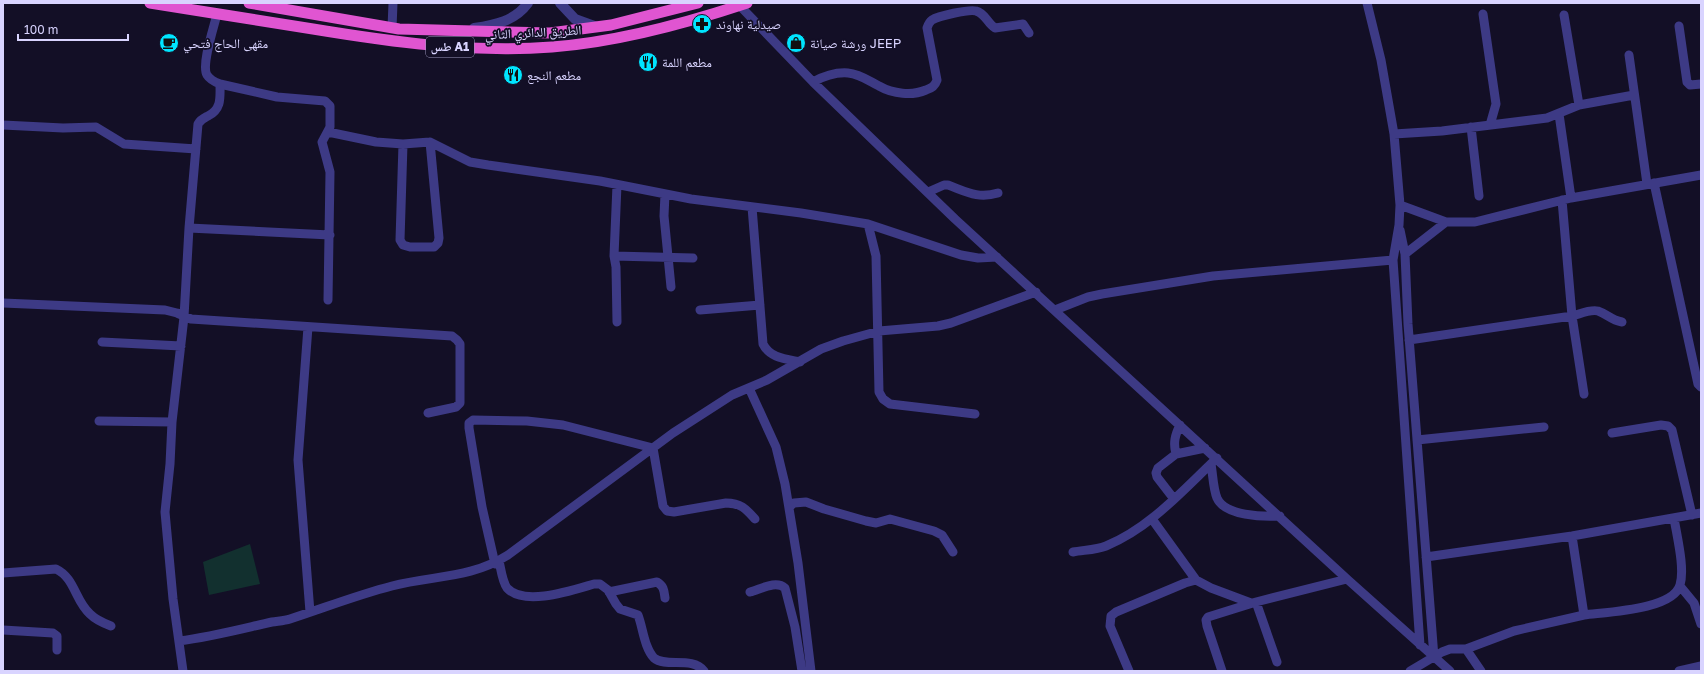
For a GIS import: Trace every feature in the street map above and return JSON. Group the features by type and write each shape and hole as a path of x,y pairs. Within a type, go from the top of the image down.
{"highway":[{"name":"الطريق الدائري الثاني","path":"150,3 394,42 477,49 508,49 573,45 685,22 743,4"},
{"name":"الطريق الدائري الثاني","path":"249,3 392,28 550,33 597,27 646,18 698,3"}],"street":[{"path":"392,28 393,3"},
{"path":"459,30 486,26 510,19 521,12 528,3"},
{"path":"560,3 575,19 597,27"},
{"path":"1367,3 1381,60 1394,134 1400,205 1399,226 1393,260 1420,645"},
{"path":"743,4 813,82 955,219 1205,448 1214,461 1280,516 1347,579 1450,671"},
{"path":"813,82 827,75 849,73 863,77 888,91 898,93 915,94 932,88 936,85 936,80 927,28 928,24 932,20 940,17 975,11 982,13 995,28 1023,24 1029,33"},
{"path":"217,14 205,66 208,76 220,84 277,97 325,101 329,103 331,120 328,132 322,142 330,172 328,300"},
{"path":"1483,14 1496,104 1490,125"},
{"path":"1564,15 1579,105"},
{"path":"1679,26 1687,82 1690,84 1701,84"},
{"path":"1629,55 1634,95 1650,183 1698,384 1701,387"},
{"path":"183,671 173,599 165,512 170,464 172,422 184,318 189,228 198,124 202,119 214,113 217,109 220,99 220,84"},
{"path":"1394,134 1547,118 1579,105 1634,95"},
{"path":"1559,114 1566,199 1572,316 1584,394"},
{"path":"3,125 63,128 96,127 124,144 196,149"},
{"path":"1472,127 1479,196"},
{"path":"328,132 376,142 403,144 430,142 470,162 665,194 868,224 961,255 978,258 997,257"},
{"path":"403,144 400,240 403,245 410,247 434,246 438,243 439,238 430,142"},
{"path":"1400,205 1446,222 1475,222 1566,199 1701,175"},
{"path":"617,185 614,256 616,267 617,322"},
{"path":"928,192 944,185 948,185 974,195 989,196 998,193"},
{"path":"665,194 664,216 671,287"},
{"path":"752,207 763,344 767,351 775,356 800,362"},
{"path":"1405,254 1446,222"},
{"path":"868,224 876,256 879,331 879,392 883,399 890,404 975,414"},
{"path":"1399,226 1405,254 1409,340 1434,657"},
{"path":"189,228 330,235"},
{"path":"614,256 668,259 693,258"},
{"path":"1055,310 1088,297 1213,276 1393,260"},
{"path":"179,641 202,638 288,620 377,590 412,581 456,576 477,571 497,562 720,401 767,380 800,362 821,348 863,334 879,331 938,326 951,323 1036,292"},
{"path":"3,303 165,310 177,313 184,318 191,319 447,335 458,340 460,344 460,403 456,407 428,413"},
{"path":"700,310 760,305"},
{"path":"1409,340 1572,316 1588,311 1596,311 1614,321 1622,322"},
{"path":"308,327 298,460 310,612"},
{"path":"102,342 181,346"},
{"path":"749,388 776,447 785,484 798,563 810,671"},
{"path":"653,448 563,425 527,421 473,420 469,423 482,507 497,562 506,586 515,593 523,596 536,597 594,584 604,587 620,609 638,615 646,642 654,657 659,661 692,664 702,668 704,671"},
{"path":"99,421 172,422"},
{"path":"1176,454 1174,441 1176,432 1180,425"},
{"path":"1426,558 1572,536 1696,514 1672,430 1668,426 1661,425 1612,433"},
{"path":"1417,440 1544,427"},
{"path":"653,448 663,506 667,511 674,512 734,503 742,505 755,519"},
{"path":"1174,499 1157,477 1156,473 1158,468 1176,454 1205,448"},
{"path":"1073,552 1105,547 1152,519 1214,461"},
{"path":"1214,461 1217,498 1222,505 1237,512 1260,517 1280,516"},
{"path":"789,507 800,502 806,502 866,521 876,523 890,519 934,531 942,535 954,552"},
{"path":"1410,671 1450,649 1466,648 1514,631 1584,615 1660,603 1676,593 1680,586 1681,564 1674,518"},
{"path":"1152,519 1196,580 1211,588 1254,603 1277,662"},
{"path":"1572,536 1584,615"},
{"path":"3,573 56,569 68,577 89,613 100,622 111,626"},
{"path":"1222,671 1206,620 1208,617 1254,603 1347,579"},
{"path":"1129,671 1110,626 1111,616 1185,583 1196,580"},
{"path":"609,592 658,582 662,584 665,598"},
{"path":"750,592 776,584 782,585 785,588 795,627 802,671"},
{"path":"1680,586 1694,603 1701,624"},
{"path":"3,630 53,633 57,636 57,650"},
{"path":"1466,648 1481,671"},
{"path":"1679,671 1701,666"}],"green space":[{"path":"250,544 260,584 209,595 203,562"}],"place":[{"name":"صيدلية نهاوند","path":"702,24"},
{"name":"مقهى الحاج فتحي","path":"169,43"},
{"name":"ورشة صيانة JEEP","path":"796,43"},
{"name":"مطعم اللمة","path":"648,62"},
{"name":"مطعم النجع","path":"513,75"}]}
